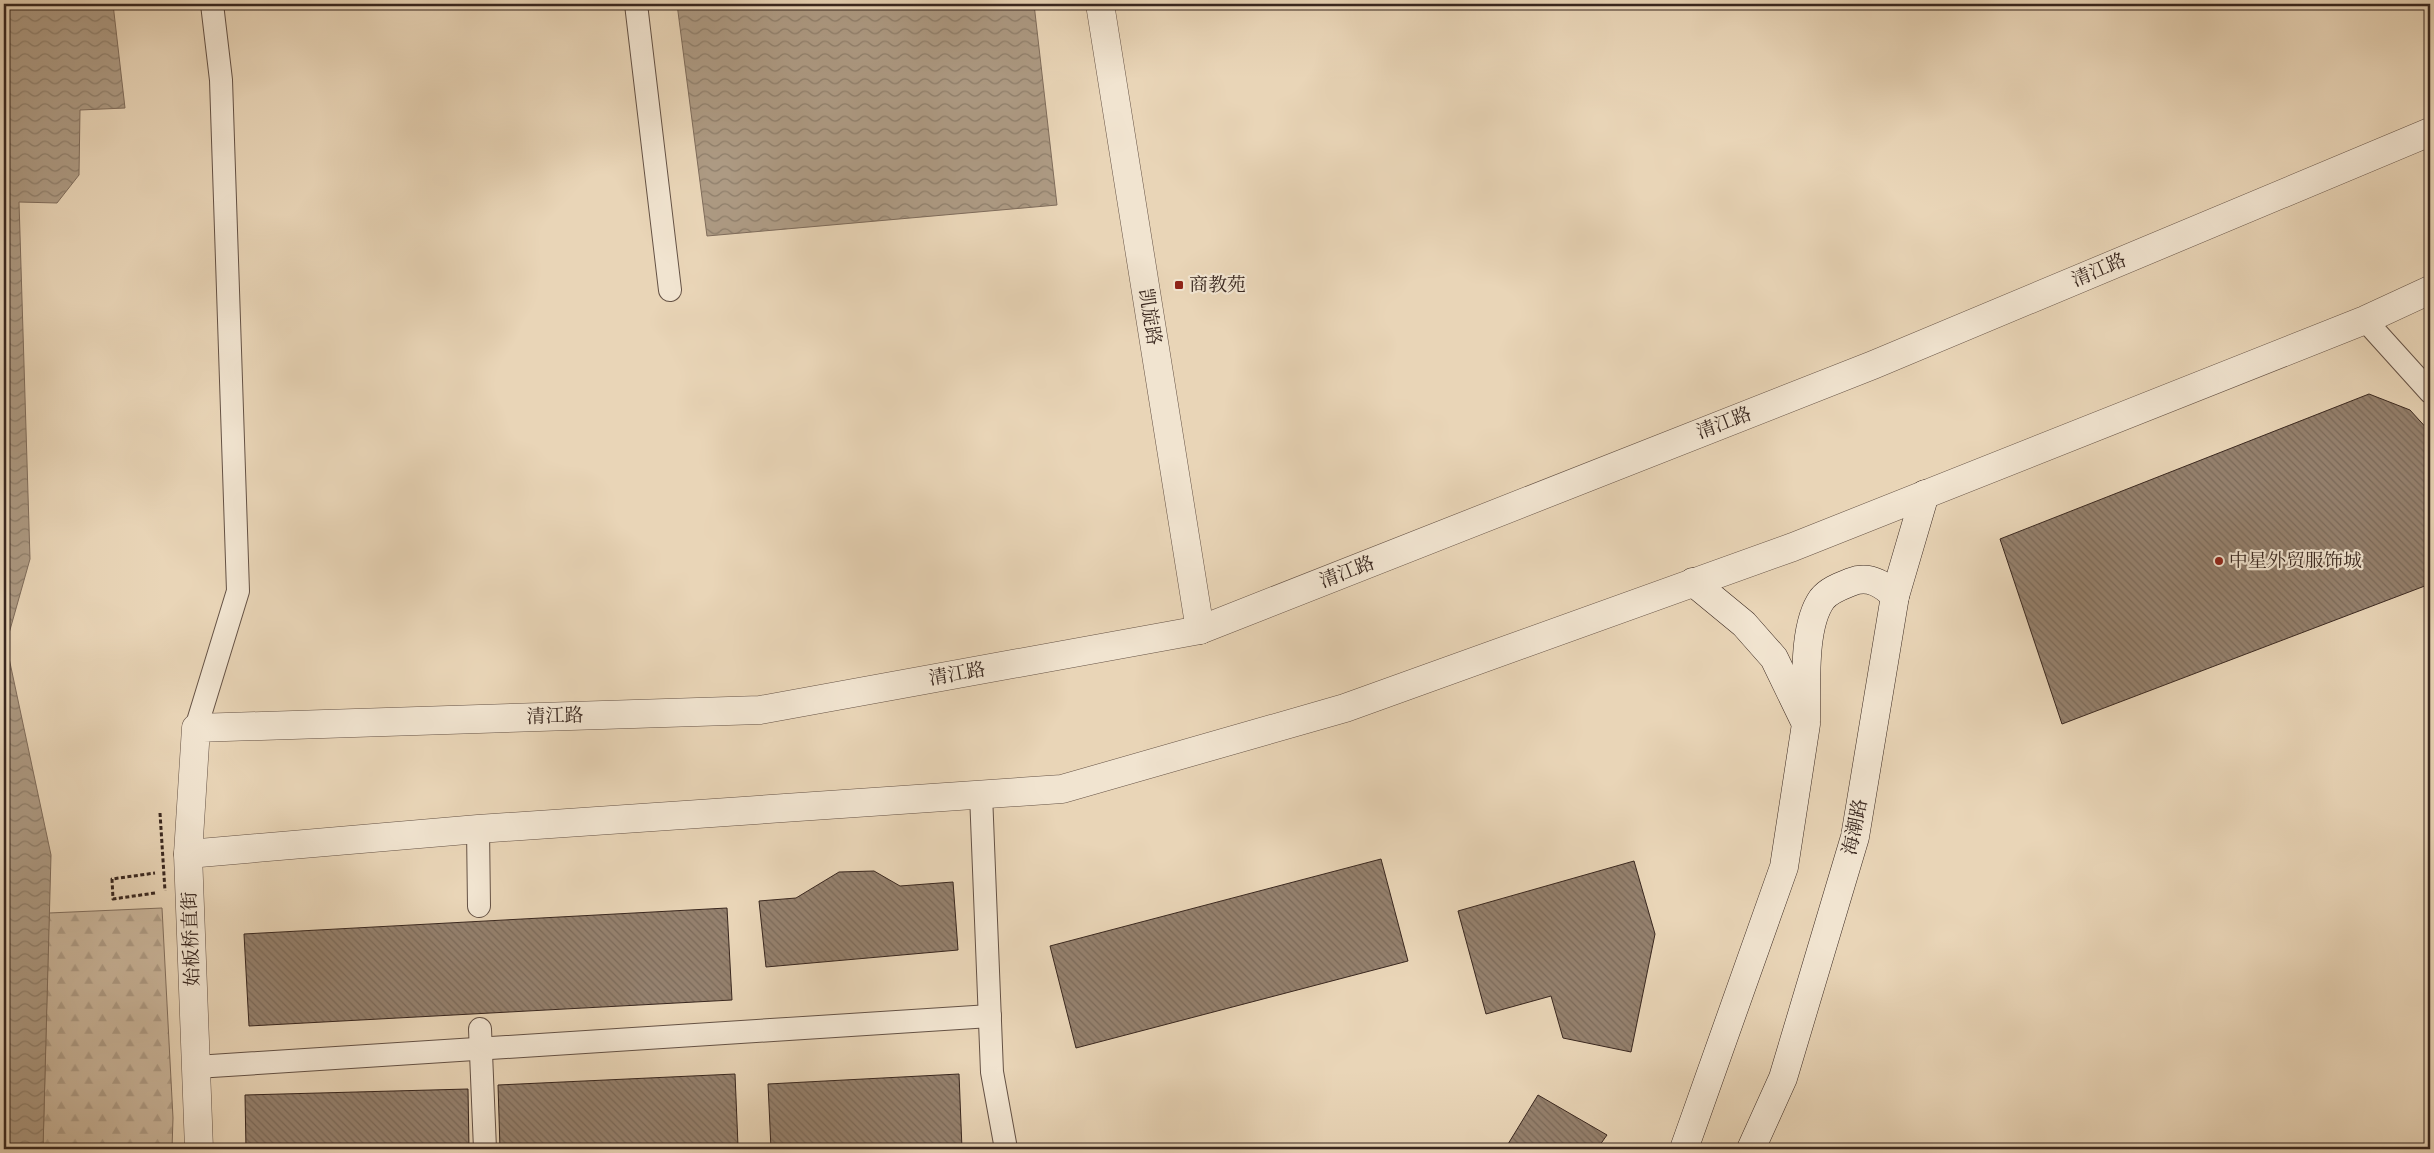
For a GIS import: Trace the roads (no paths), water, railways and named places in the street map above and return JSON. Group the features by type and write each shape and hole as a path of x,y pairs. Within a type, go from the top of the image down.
{"street":[{"name":"凯旋路","path":"1100,4 1200,630"},
{"name":"清江路","path":"196,728 760,710 1200,630 1864,368 2430,132"},
{"path":"180,863 478,829 1062,789 1345,708 1793,547 2365,320 2430,290"},
{"name":"海潮路","path":"1751,1149 1783,1078 1855,837 1895,596 1925,494"},
{"path":"1684,1149 1784,867 1806,724 1810,629 1822,599 1836,587 1860,578 1883,584 1895,596"},
{"path":"1693,582 1744,624 1774,658 1806,724"},
{"name":"始板桥直街","path":"196,728 180,863 196,1067 199,1149"}],"lane":[{"path":"196,728 238,591 221,80 212,4"},
{"path":"636,4 670,290"},
{"path":"2365,320 2430,392"},
{"path":"981,794 992,1072 1006,1149"},
{"path":"478,829 479,906"},
{"path":"196,1067 480,1040 990,1016"},
{"path":"480,1040 485,1149"}],"water":[{"path":"4,4 113,4 125,108 80,110 79,175 57,203 19,202 30,559 6,644 51,855 43,1149 4,1149"},
{"path":"677,4 1034,4 1057,205 707,236"}],"place":[{"name":"商教苑","path":"1179,285"},
{"name":"中星外贸服饰城","path":"2219,561"}]}
